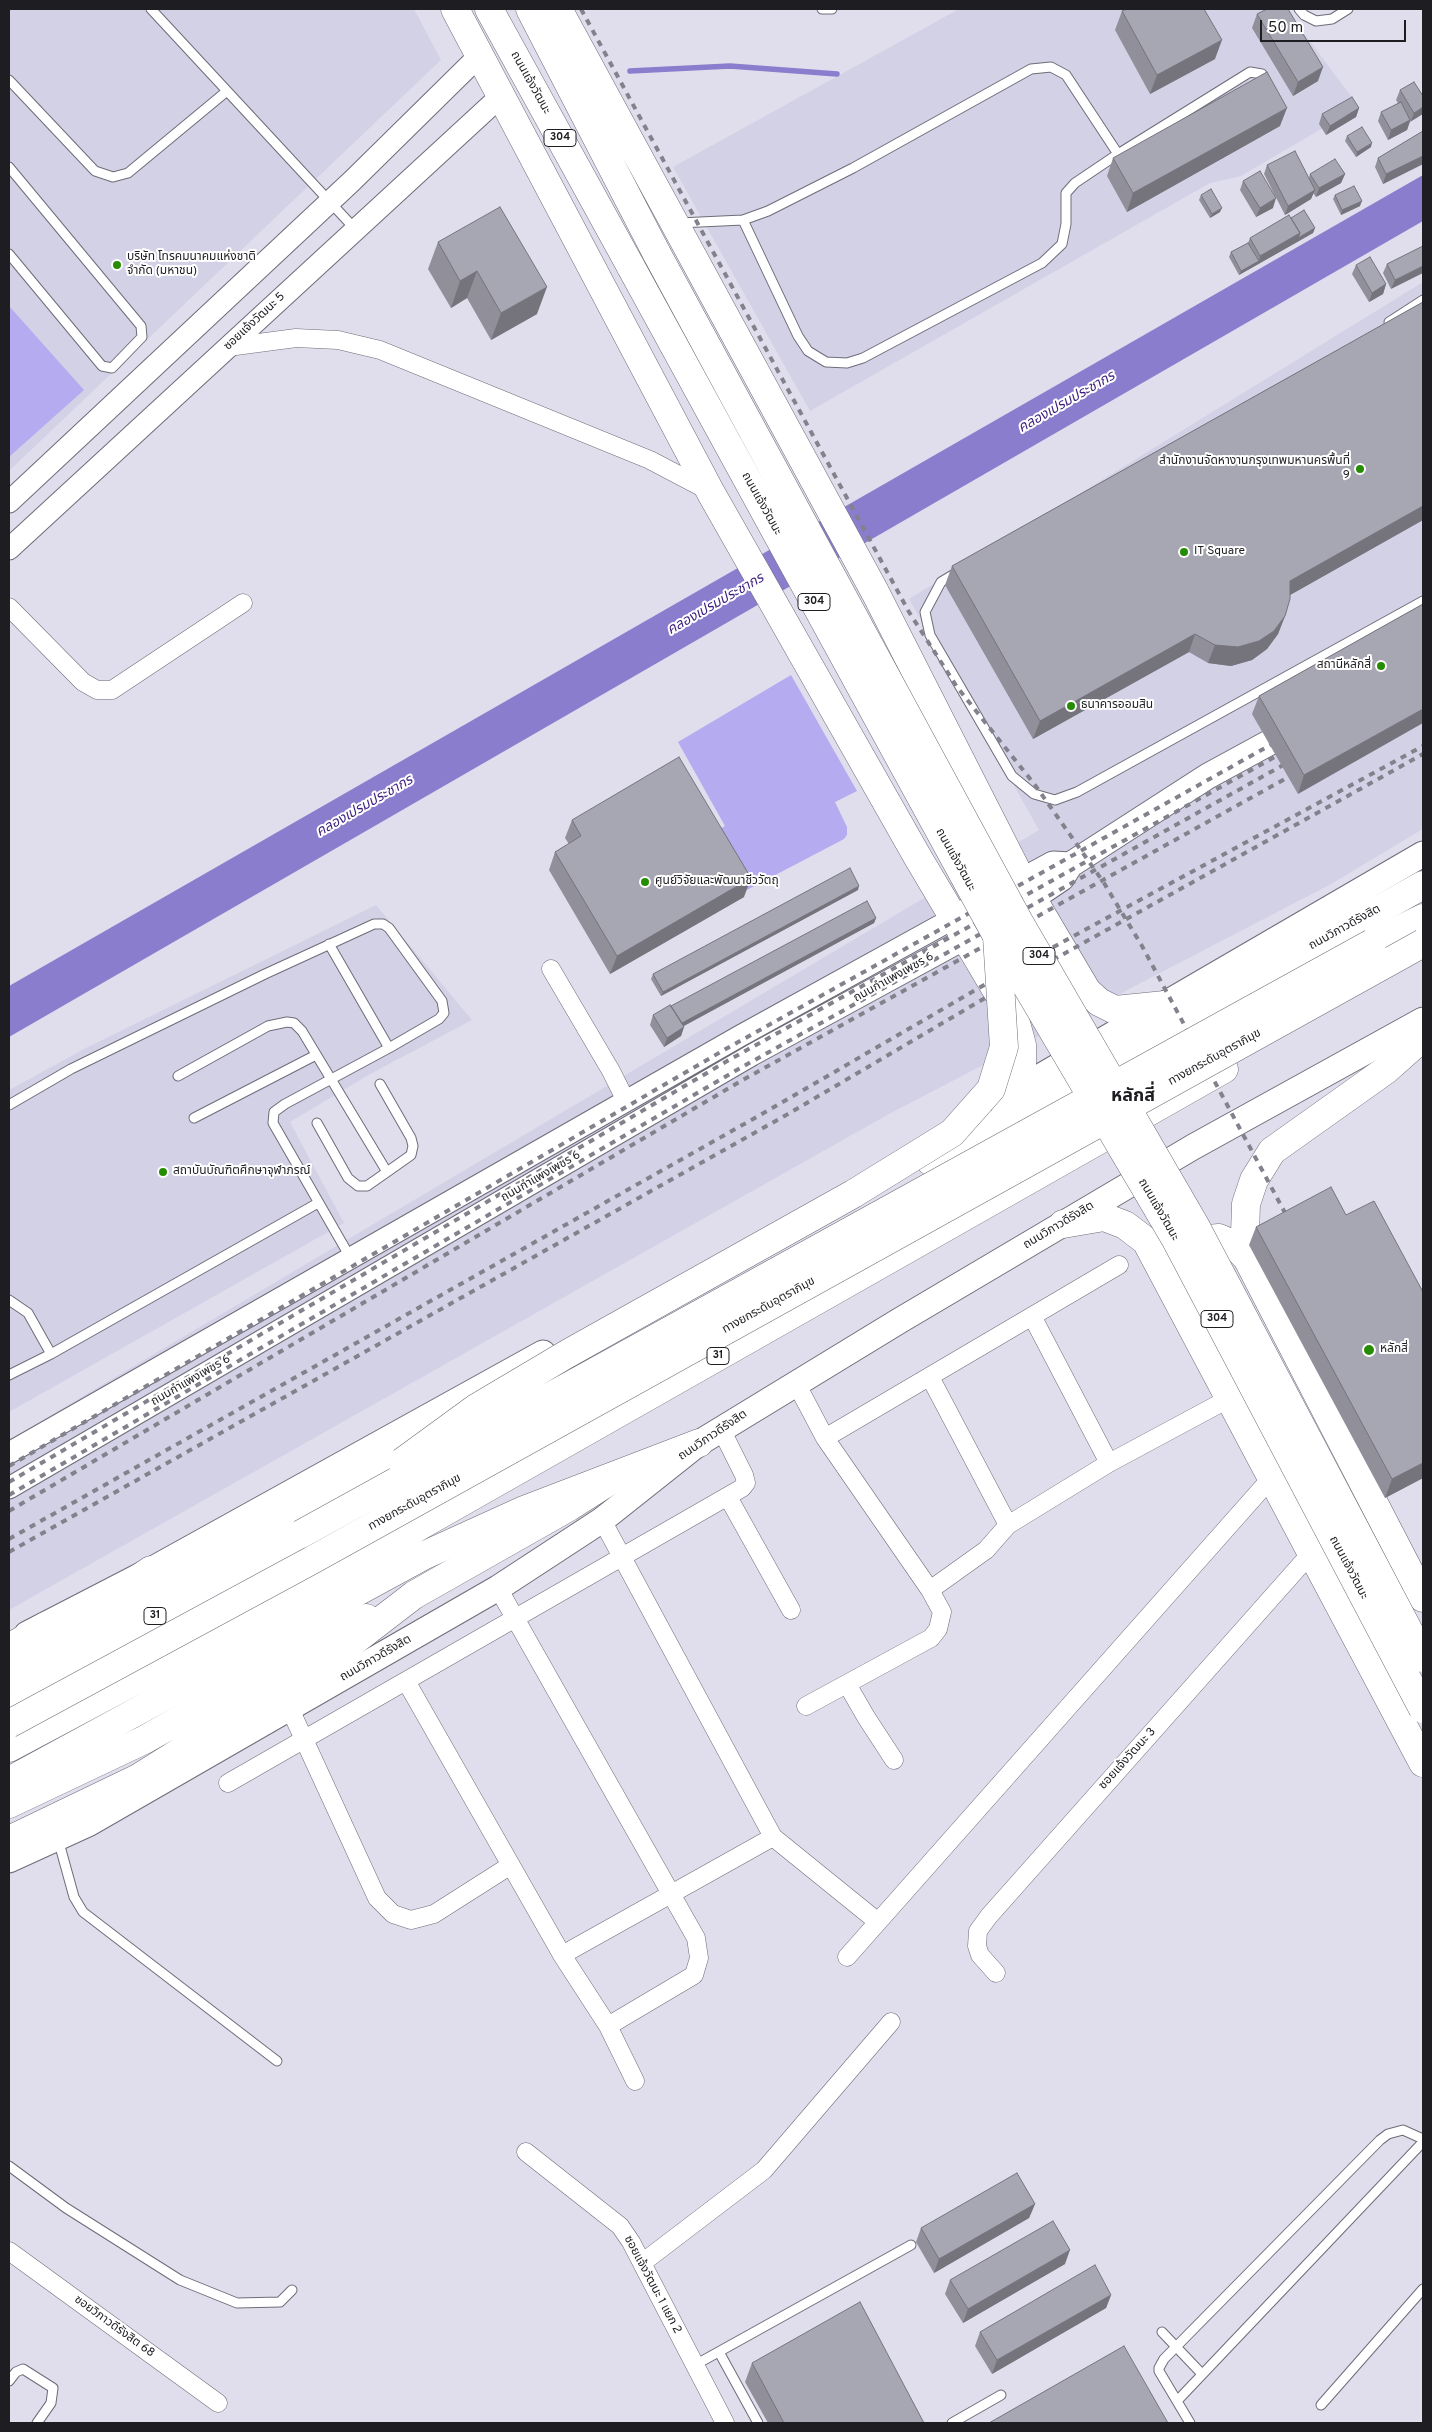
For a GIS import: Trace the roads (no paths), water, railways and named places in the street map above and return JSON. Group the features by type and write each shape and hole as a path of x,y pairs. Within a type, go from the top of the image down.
{"main road":[{"path":"454,9 502,95 711,493 789,627 917,856 997,991 1013,1012 1022,1045 1022,1064 1009,1095"},
{"name":"ถนนแจ้งวัฒนะ","path":"489,9 997,936 1176,1240 1423,1709"},
{"name":"ถนนแจ้งวัฒนะ","path":"530,9 657,254 1018,920 1196,1227 1423,1658"},
{"path":"558,9 875,592 1028,890 1087,991 1099,1002 1115,1010 1165,1006"},
{"name":"ถนนกำแพงเพชร 6","path":"959,928 1028,890 1053,864 1070,865 1208,776 1320,716"},
{"path":"917,856 933,865 947,868 969,863 980,854 990,839 988,814"},
{"name":"ถนนวิภาวดีรังสิต","path":"9,1641 46,1626 151,1570 1009,1095 1165,1006 1423,854"},
{"name":"ถนนวิภาวดีรังสิต","path":"9,1672 304,1511 1423,885"},
{"name":"ทางยกระดับอุตราภิมุข","path":"9,1698 301,1534 1364,948 1423,918"},
{"path":"301,1534 476,1408 567,1354 853,1194 952,1133 991,1089 1004,1047 997,936"},
{"name":"ทางยกระดับอุตราภิมุข","path":"9,1724 314,1559 1423,943"},
{"name":"31","path":"9,1748 328,1578 1423,957"},
{"name":"ถนนวิภาวดีรังสิต","path":"9,1860 88,1824 498,1588 602,1520 710,1436 796,1383 1193,1147 1423,1020"},
{"path":"1247,1258 1246,1204 1254,1180 1272,1151 1386,1070 1423,1038"},
{"name":"ถนนแจ้งวัฒนะ","path":"1062,1224 1104,1217 1125,1225 1146,1241 1423,1763"},
{"path":"1169,1282 1173,1261 1184,1247 1197,1240 1219,1238 1233,1244 1247,1258 1375,1486 1423,1598"},
{"path":"9,1781 424,1554 524,1510 619,1474 710,1436"},
{"path":"9,1804 144,1740 322,1638 414,1594 569,1507 619,1474"},
{"path":"9,1672 151,1570"},
{"path":"9,1840 138,1778 341,1651 414,1594"},
{"path":"9,1648 46,1626"}],"street":[{"path":"9,502 330,202 480,55"},
{"name":"ซอยแจ้งวัฒนะ 5","path":"9,549 502,95"},
{"path":"228,347 296,338 338,340 380,350 650,460 711,493"},
{"path":"9,607 83,682 97,690 112,690 243,602"},
{"name":"ถนนกำแพงเพชร 6","path":"9,1453 626,1100 959,928"},
{"name":"ถนนกำแพงเพชร 6","path":"9,1488 744,1060 959,928"},
{"path":"551,970 612,1071 626,1100"},
{"path":"825,1438 1119,1265"},
{"path":"1032,1316 1109,1463"},
{"path":"930,1377 1008,1525"},
{"path":"796,1383 825,1438 930,1590 942,1612 938,1629 931,1638 806,1706"},
{"path":"930,1590 986,1550 1008,1525 1109,1463 1230,1398"},
{"path":"86,1408 101,1434"},
{"path":"228,1783 728,1497 746,1483 710,1436"},
{"path":"847,1957 1272,1477"},
{"path":"728,1497 791,1610"},
{"path":"602,1520 773,1837 878,1922"},
{"name":"ซอยแจ้งวัฒนะ 3","path":"996,1973 980,1956 977,1946 978,1932 989,1916 1312,1552"},
{"path":"498,1588 696,1938 699,1958 694,1975 608,2026"},
{"path":"406,1681 562,1955 608,2026 635,2081"},
{"path":"847,1684 866,1718 894,1760"},
{"path":"290,1708 377,1898 393,1914 411,1920 434,1914 511,1865"},
{"path":"562,1955 773,1837"},
{"path":"642,2263 764,2170 891,2022"},
{"name":"ซอยแจ้งวัฒนะ 1 แยก 2","path":"526,2152 620,2226 642,2263 725,2423"},
{"name":"ซอยวิภาวดีรังสิต 68","path":"9,2251 218,2403"}],"lane":[{"path":"151,9 356,230"},
{"path":"822,9 832,9"},
{"path":"1299,9 1304,16 1316,21 1332,19 1348,9"},
{"path":"675,223 744,220 768,211 853,168 1031,69 1051,67 1066,75 1118,154"},
{"path":"744,220 798,336 808,351 826,362 847,363 862,358 1042,263 1062,244 1066,224 1066,193 1075,183 1118,154 1250,72 1262,74 1274,96"},
{"path":"9,80 95,171 113,177 128,173 227,91"},
{"path":"9,167 142,326 142,336 112,368 102,366 9,254"},
{"path":"1382,326 1423,300"},
{"path":"967,567 941,582 925,612 930,635 1012,776 1034,794 1055,800 1077,792 1423,601"},
{"path":"9,1105 71,1069 329,944 374,924 383,924 389,928 442,1000 444,1013 439,1019 274,1112 273,1123 350,1257"},
{"path":"329,944 389,1048"},
{"path":"178,1076 268,1026 287,1022 294,1023 302,1031 387,1172"},
{"path":"194,1118 316,1055"},
{"path":"318,1123 348,1178 358,1186 367,1186 411,1155 413,1146 411,1138 380,1084"},
{"path":"9,1375 51,1354 318,1203"},
{"path":"9,1300 28,1313 51,1354"},
{"path":"58,1838 74,1897 83,1912 277,2061"},
{"path":"1177,2401 1423,2140 1403,2130 1388,2134 1380,2140 1177,2347 1159,2368 1177,2401 1190,2423"},
{"path":"9,2166 66,2208 180,2280 237,2303 280,2302 292,2290"},
{"path":"695,2365 911,2245"},
{"path":"1321,2405 1423,2289"},
{"path":"1162,2332 1202,2374"},
{"path":"720,2352 758,2423"},
{"path":"9,2381 16,2372 23,2369 53,2388 51,2403 37,2423"},
{"path":"952,2423 1001,2395"}],"water":[{"name":"คลองเปรมประชากร","path":"1423,175 1423,221 9,1037 9,986"}],"waterway":[{"path":"630,71 730,66 837,74"}],"railway":[{"path":"581,9 909,612 957,687 1035,785 1104,883 1142,946 1291,1224"},
{"path":"9,1466 724,1050 1283,738"},
{"path":"9,1539 769,1110 991,981 1423,746"},
{"path":"9,1482 729,1060 1289,749"},
{"path":"9,1552 788,1114 997,991 1423,754"},
{"path":"9,1495 735,1071 1294,759"},
{"path":"9,1511 741,1081 1301,770"}],"place":[{"name":"บริษัท โทรคมนาคมแห่งชาติ จำกัด (มหาชน)","path":"117,265"},
{"name":"สำนักงานจัดหางานกรุงเทพมหานครพื้นที่ 9","path":"1360,469"},
{"name":"IT Square","path":"1184,552"},
{"name":"สถานีหลักสี่","path":"1381,666"},
{"name":"ธนาคารออมสิน","path":"1071,706"},
{"name":"ศูนย์วิจัยและพัฒนาชีววัตถุ","path":"645,882"},
{"name":"สถาบันบัณฑิตศึกษาจุฬาภรณ์","path":"163,1172"},
{"name":"หลักสี่","path":"1369,1350"}],"district":[{"name":"หลักสี่","path":"1133,1097"}]}
